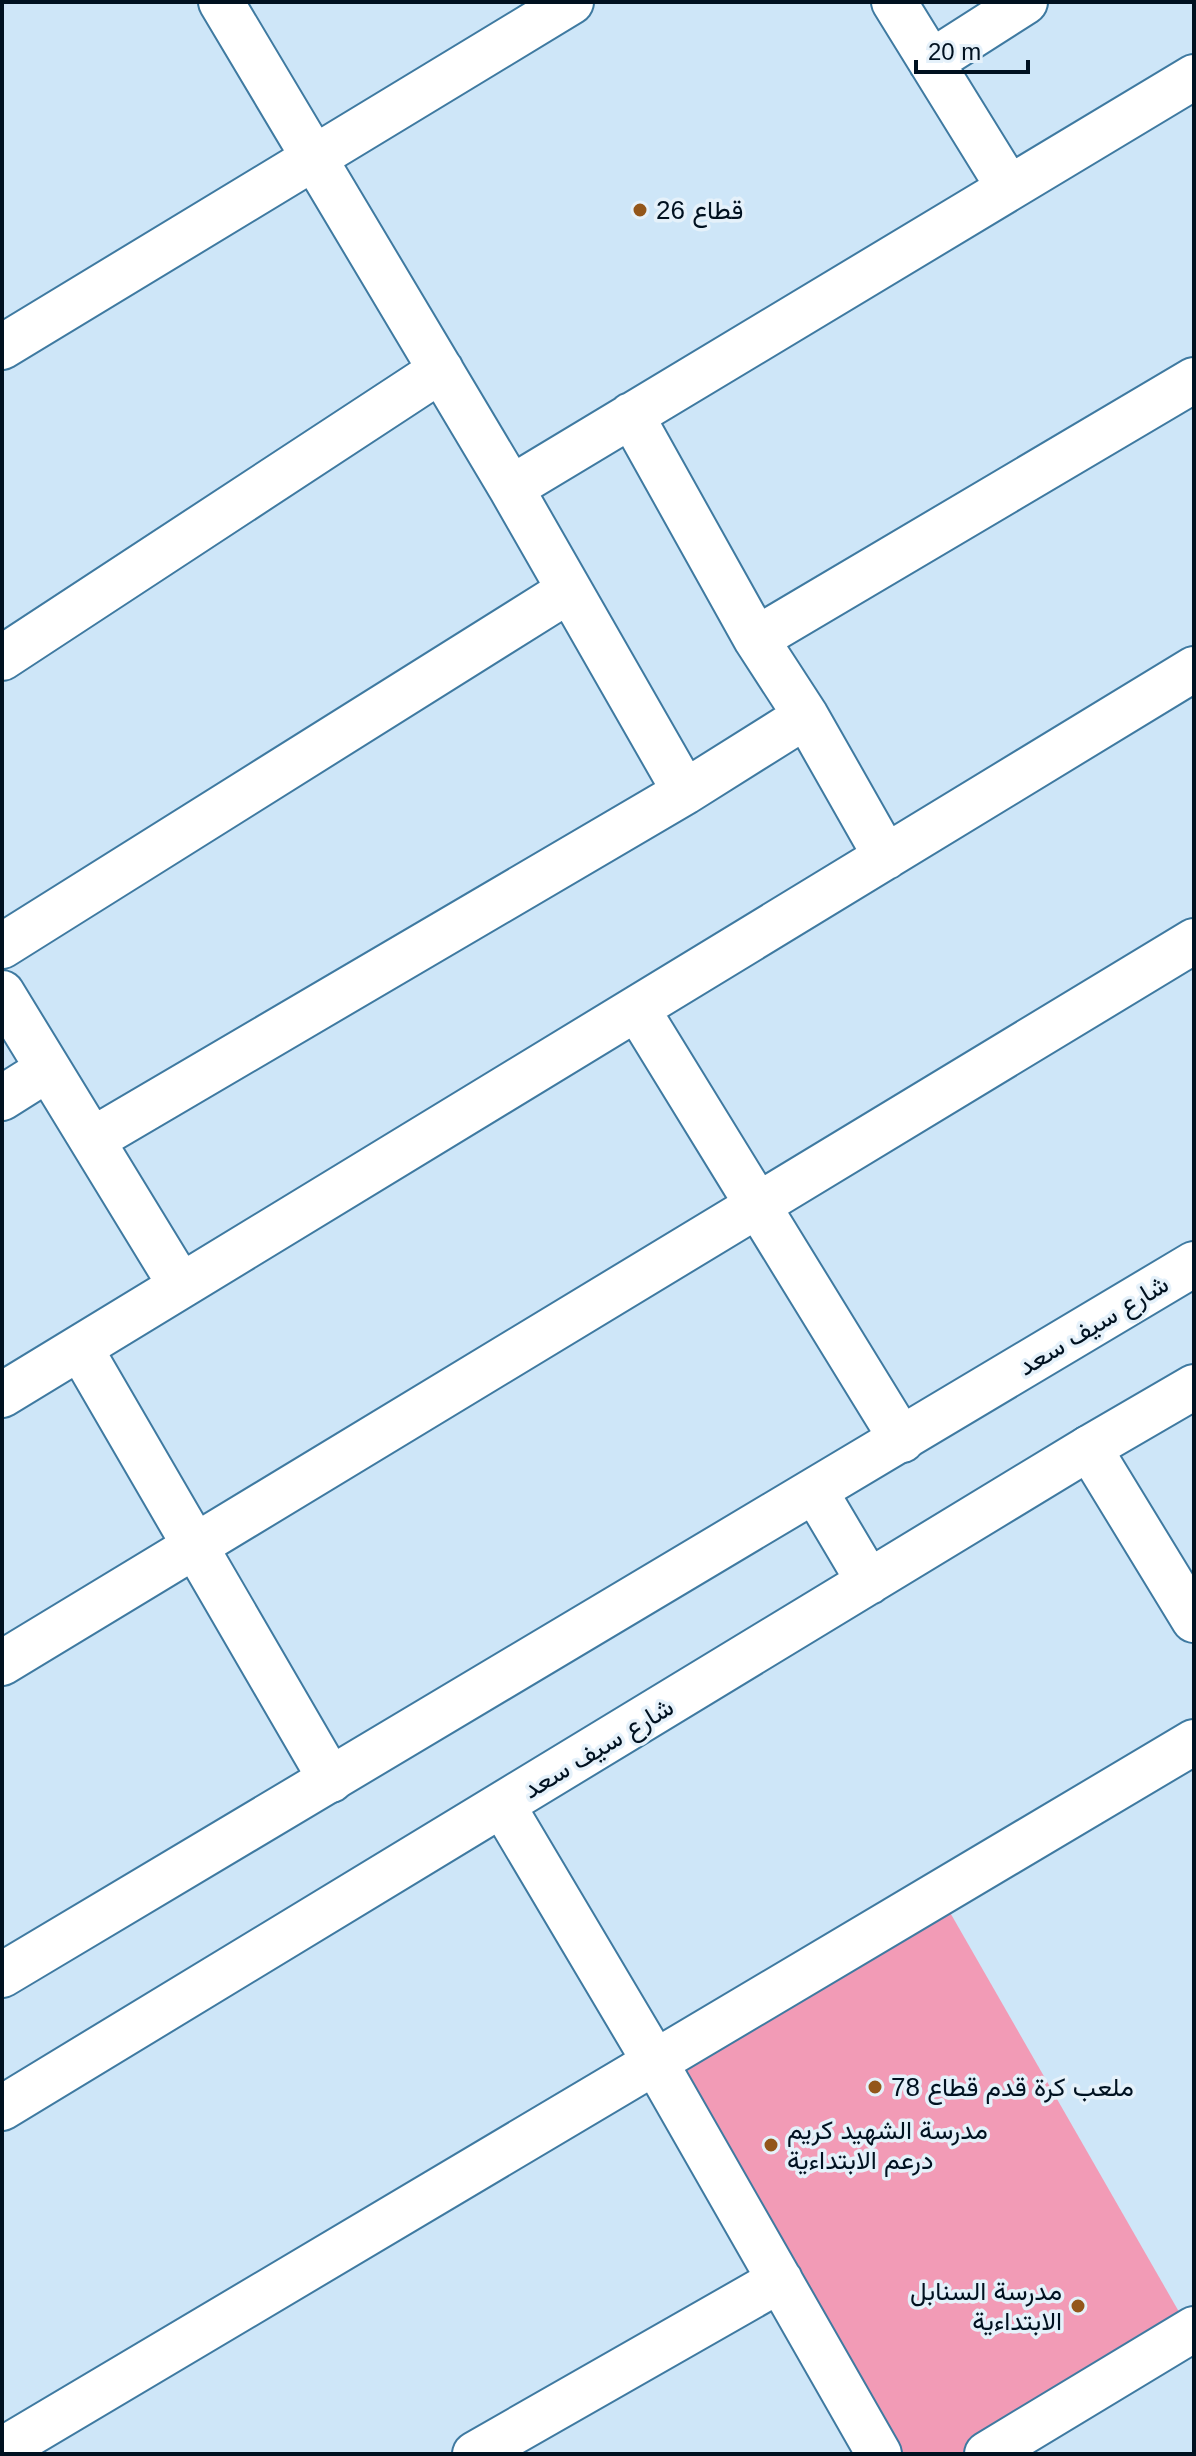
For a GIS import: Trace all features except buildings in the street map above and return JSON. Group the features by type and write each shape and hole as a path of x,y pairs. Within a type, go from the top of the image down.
{"street":[{"path":"221,2 511,488 685,792"},
{"path":"2,347 571,2"},
{"path":"894,2 1009,188"},
{"path":"931,62 1025,2"},
{"path":"511,488 1194,77"},
{"path":"2,658 441,370"},
{"path":"756,639 1194,380"},
{"path":"631,415 756,639 806,716 886,857"},
{"path":"2,946 568,591"},
{"path":"2,1395 1194,669"},
{"path":"92,1140 685,792 806,716"},
{"path":"2,1663 1194,941"},
{"path":"2,993 181,1286"},
{"path":"637,1009 902,1440"},
{"path":"2,1098 48,1069"},
{"name":"شارع سيف سعد","path":"2,1975 1194,1264"},
{"path":"80,1348 331,1780"},
{"name":"شارع سيف سعد","path":"2,2108 1194,1387"},
{"path":"1089,1448 1194,1620"},
{"path":"815,1491 869,1582"},
{"path":"2,2450 1194,1742"},
{"path":"503,1806 655,2062 879,2454"},
{"path":"475,2454 780,2280"},
{"path":"987,2454 1194,2329"}],"shaded area":[{"path":"944,1902 1190,2331 987,2454 879,2454 655,2062"}],"place":[{"name":"قطاع 26","path":"640,210"},
{"name":"ملعب كرة قدم قطاع 78","path":"875,2087"},
{"name":"مدرسة الشهيد كريم درعم الابتداءية","path":"771,2145"},
{"name":"مدرسة السنابل الابتداءية","path":"1078,2306"}]}
